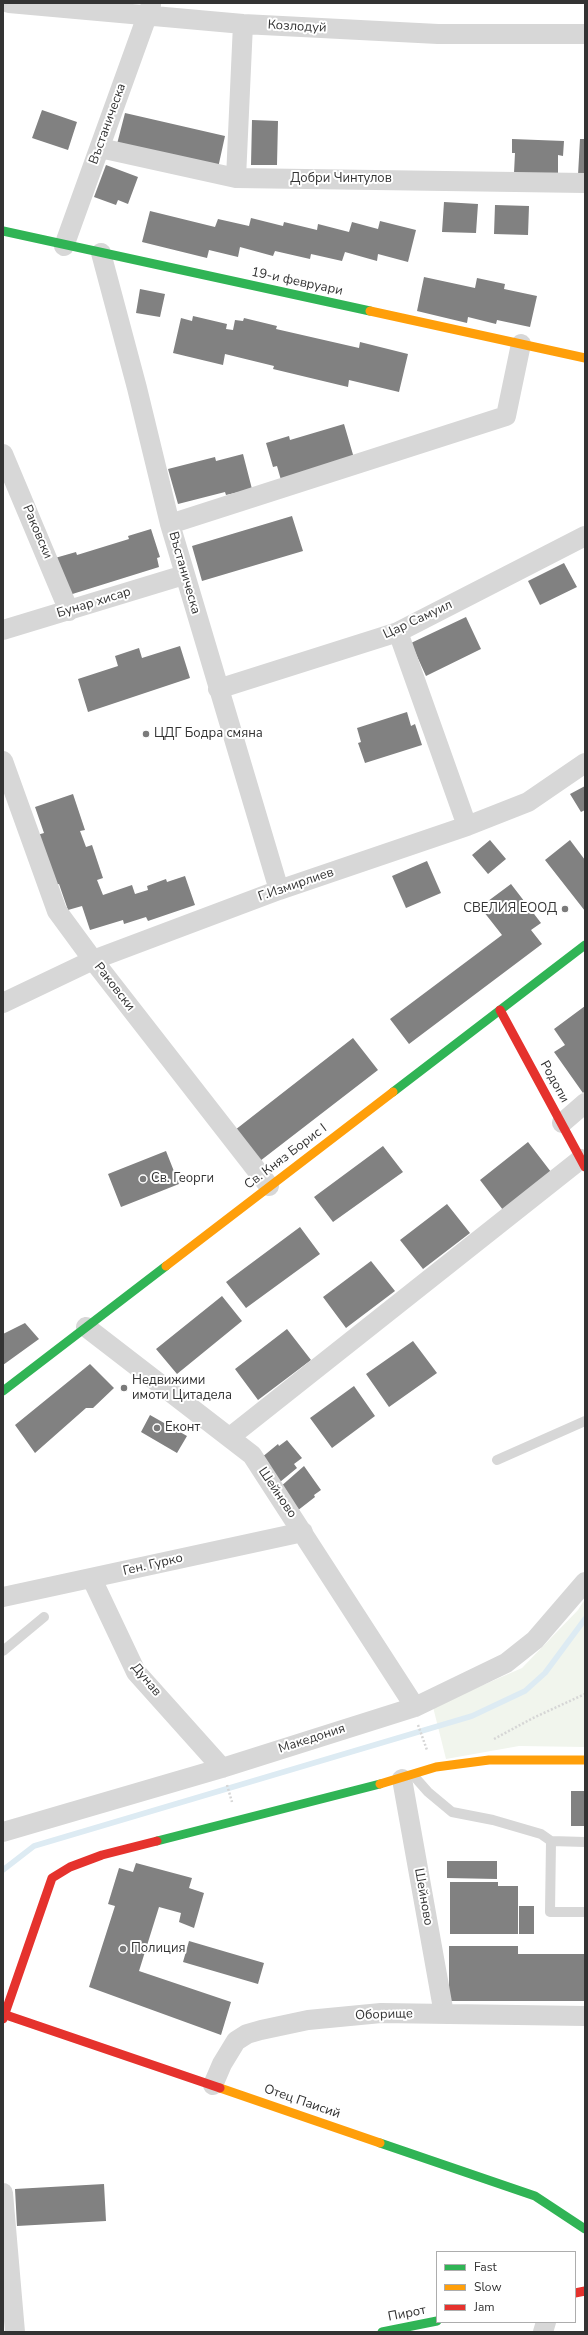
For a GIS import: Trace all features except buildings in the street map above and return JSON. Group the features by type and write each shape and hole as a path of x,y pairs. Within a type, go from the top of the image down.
{"street":[{"name":"Козлодуй","path":"9,3 149,10 243,24 438,34 585,34"},
{"name":"Въстаническа","path":"64,246 149,10"},
{"path":"236,178 243,24"},
{"name":"Добри Чинтулов","path":"100,148 236,178 585,183"},
{"name":"19-и февруари","path":"3,231 64,246 585,358"},
{"name":"Въстаническа","path":"101,253 138,388 170,524 184,575 279,890"},
{"path":"170,524 506,416 520,344"},
{"name":"Раковски","path":"3,454 69,611"},
{"name":"Цар Самуил","path":"218,689 398,632 585,536"},
{"name":"Бунар хисар","path":"3,630 184,575"},
{"path":"398,632 468,826"},
{"name":"Раковски","path":"3,761 57,911 93,960 270,1186"},
{"name":"Г.Измирлиев","path":"3,1003 93,960 279,890 468,826 528,802 585,763"},
{"name":"Св. Княз Борис I","path":"3,1391 585,945"},
{"name":"Родопи","path":"500,1010 583,1163"},
{"path":"562,1123 585,1103"},
{"path":"230,1437 583,1163"},
{"name":"Шейново","path":"86,1327 252,1455 303,1532 416,1713"},
{"name":"Ген. Гурко","path":"3,1597 92,1579 303,1532"},
{"name":"Дунав","path":"92,1579 136,1672 222,1768"},
{"name":"Македония","path":"3,1832 416,1713 506,1663 536,1640 585,1582"},
{"path":"3,2016 52,1878 70,1868 102,1855 407,1777 436,1767 489,1760 585,1760"},
{"name":"Шейново","path":"407,1777 444,2014"},
{"name":"Оборище","path":"213,2085 222,2064 236,2041 247,2034 308,2020 359,2015 444,2014 585,2016"},
{"name":"Отец Паисий","path":"3,2016 213,2085 536,2196 585,2229"},
{"path":"3,2193 7,2269 14,2332"},
{"name":"Пирот","path":"382,2332 436,2321"}],"lane":[{"path":"497,1460 585,1421"},
{"path":"3,1651 44,1617"},
{"path":"407,1777 452,1812 493,1820 541,1834 551,1841 585,1842"},
{"path":"551,1841 550,1912 585,1912"}],"path":[{"path":"476,1762 495,1738 571,1699 585,1694"},
{"path":"416,1713 424,1746"}],"shaded area":[{"path":"585,1599 585,1747 519,1746 446,1759 433,1707 522,1668 578,1610"}],"waterway":[{"path":"3,1870 34,1846 472,1716 525,1691 545,1673 585,1619"}],"traffic: fast":[{"path":"3,231 370,311"},
{"path":"393,1092 585,945"},
{"path":"3,1391 166,1266"},
{"path":"157,1841 380,1784"},
{"path":"380,2143 535,2196 585,2229"},
{"path":"382,2332 436,2321"}],"traffic: slow":[{"path":"370,311 585,358"},
{"path":"166,1266 393,1092"},
{"path":"380,1784 436,1767 489,1760 585,1760"},
{"path":"220,2088 380,2143"}],"traffic: jam":[{"path":"500,1010 585,1167"},
{"path":"3,2019 52,1878 70,1867 102,1855 157,1841"},
{"path":"3,2014 220,2088"},
{"path":"576,2293 585,2291"}],"place":[{"name":"ЦДГ Бодра смяна","path":"146,734"},
{"name":"СВЕЛИЯ ЕООД","path":"565,909"},
{"name":"Св. Георги","path":"143,1179"},
{"name":"Недвижими имоти Цитадела","path":"124,1388"},
{"name":"Еконт","path":"157,1428"},
{"name":"Полиция","path":"123,1949"}]}
